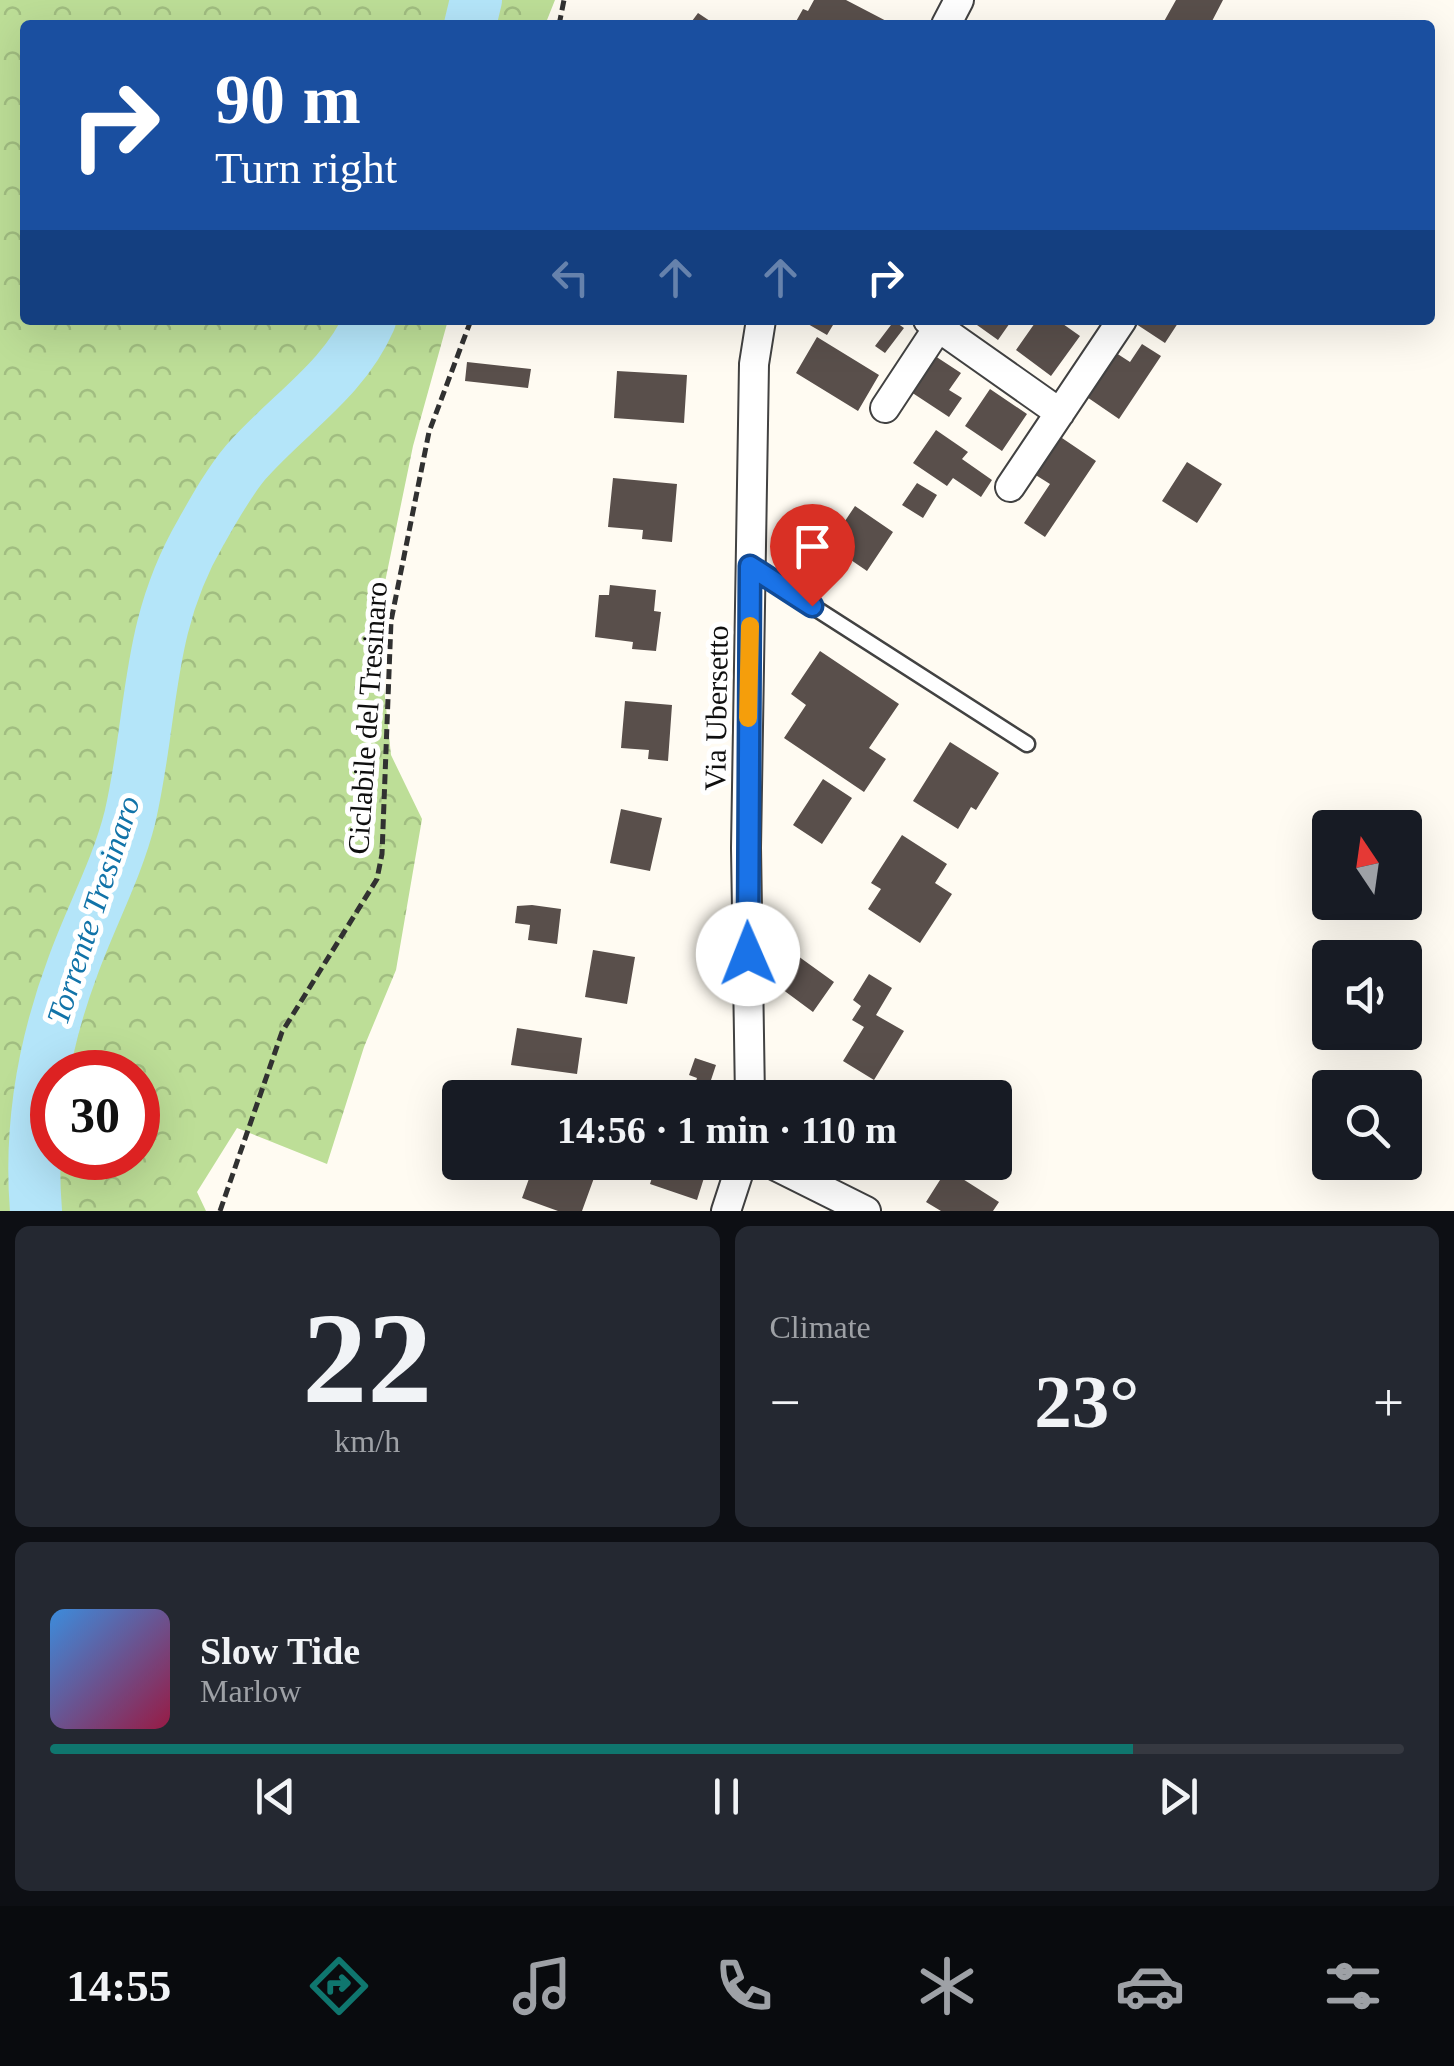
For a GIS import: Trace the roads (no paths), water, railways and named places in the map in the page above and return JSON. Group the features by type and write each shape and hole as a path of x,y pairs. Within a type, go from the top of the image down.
{"street":[{"name":"Via Ubersetto","path":"750,1080 746,848 754,364 760,325"},
{"path":"885,408 934,325"},
{"path":"940,325 1060,413"},
{"path":"1010,487 1119,325"},
{"path":"726,1211 736,1180"},
{"path":"804,1180 866,1211"}],"lane":[{"path":"750,566 1027,744"}],"waterway":[{"name":"Torrente Tresinaro","path":"471,20 476,0"},
{"name":"Torrente Tresinaro","path":"36,1211 35,1148 46,1056 73,966 130,817 160,637 170,602 201,532 234,478 346,361 367,325"}]}
